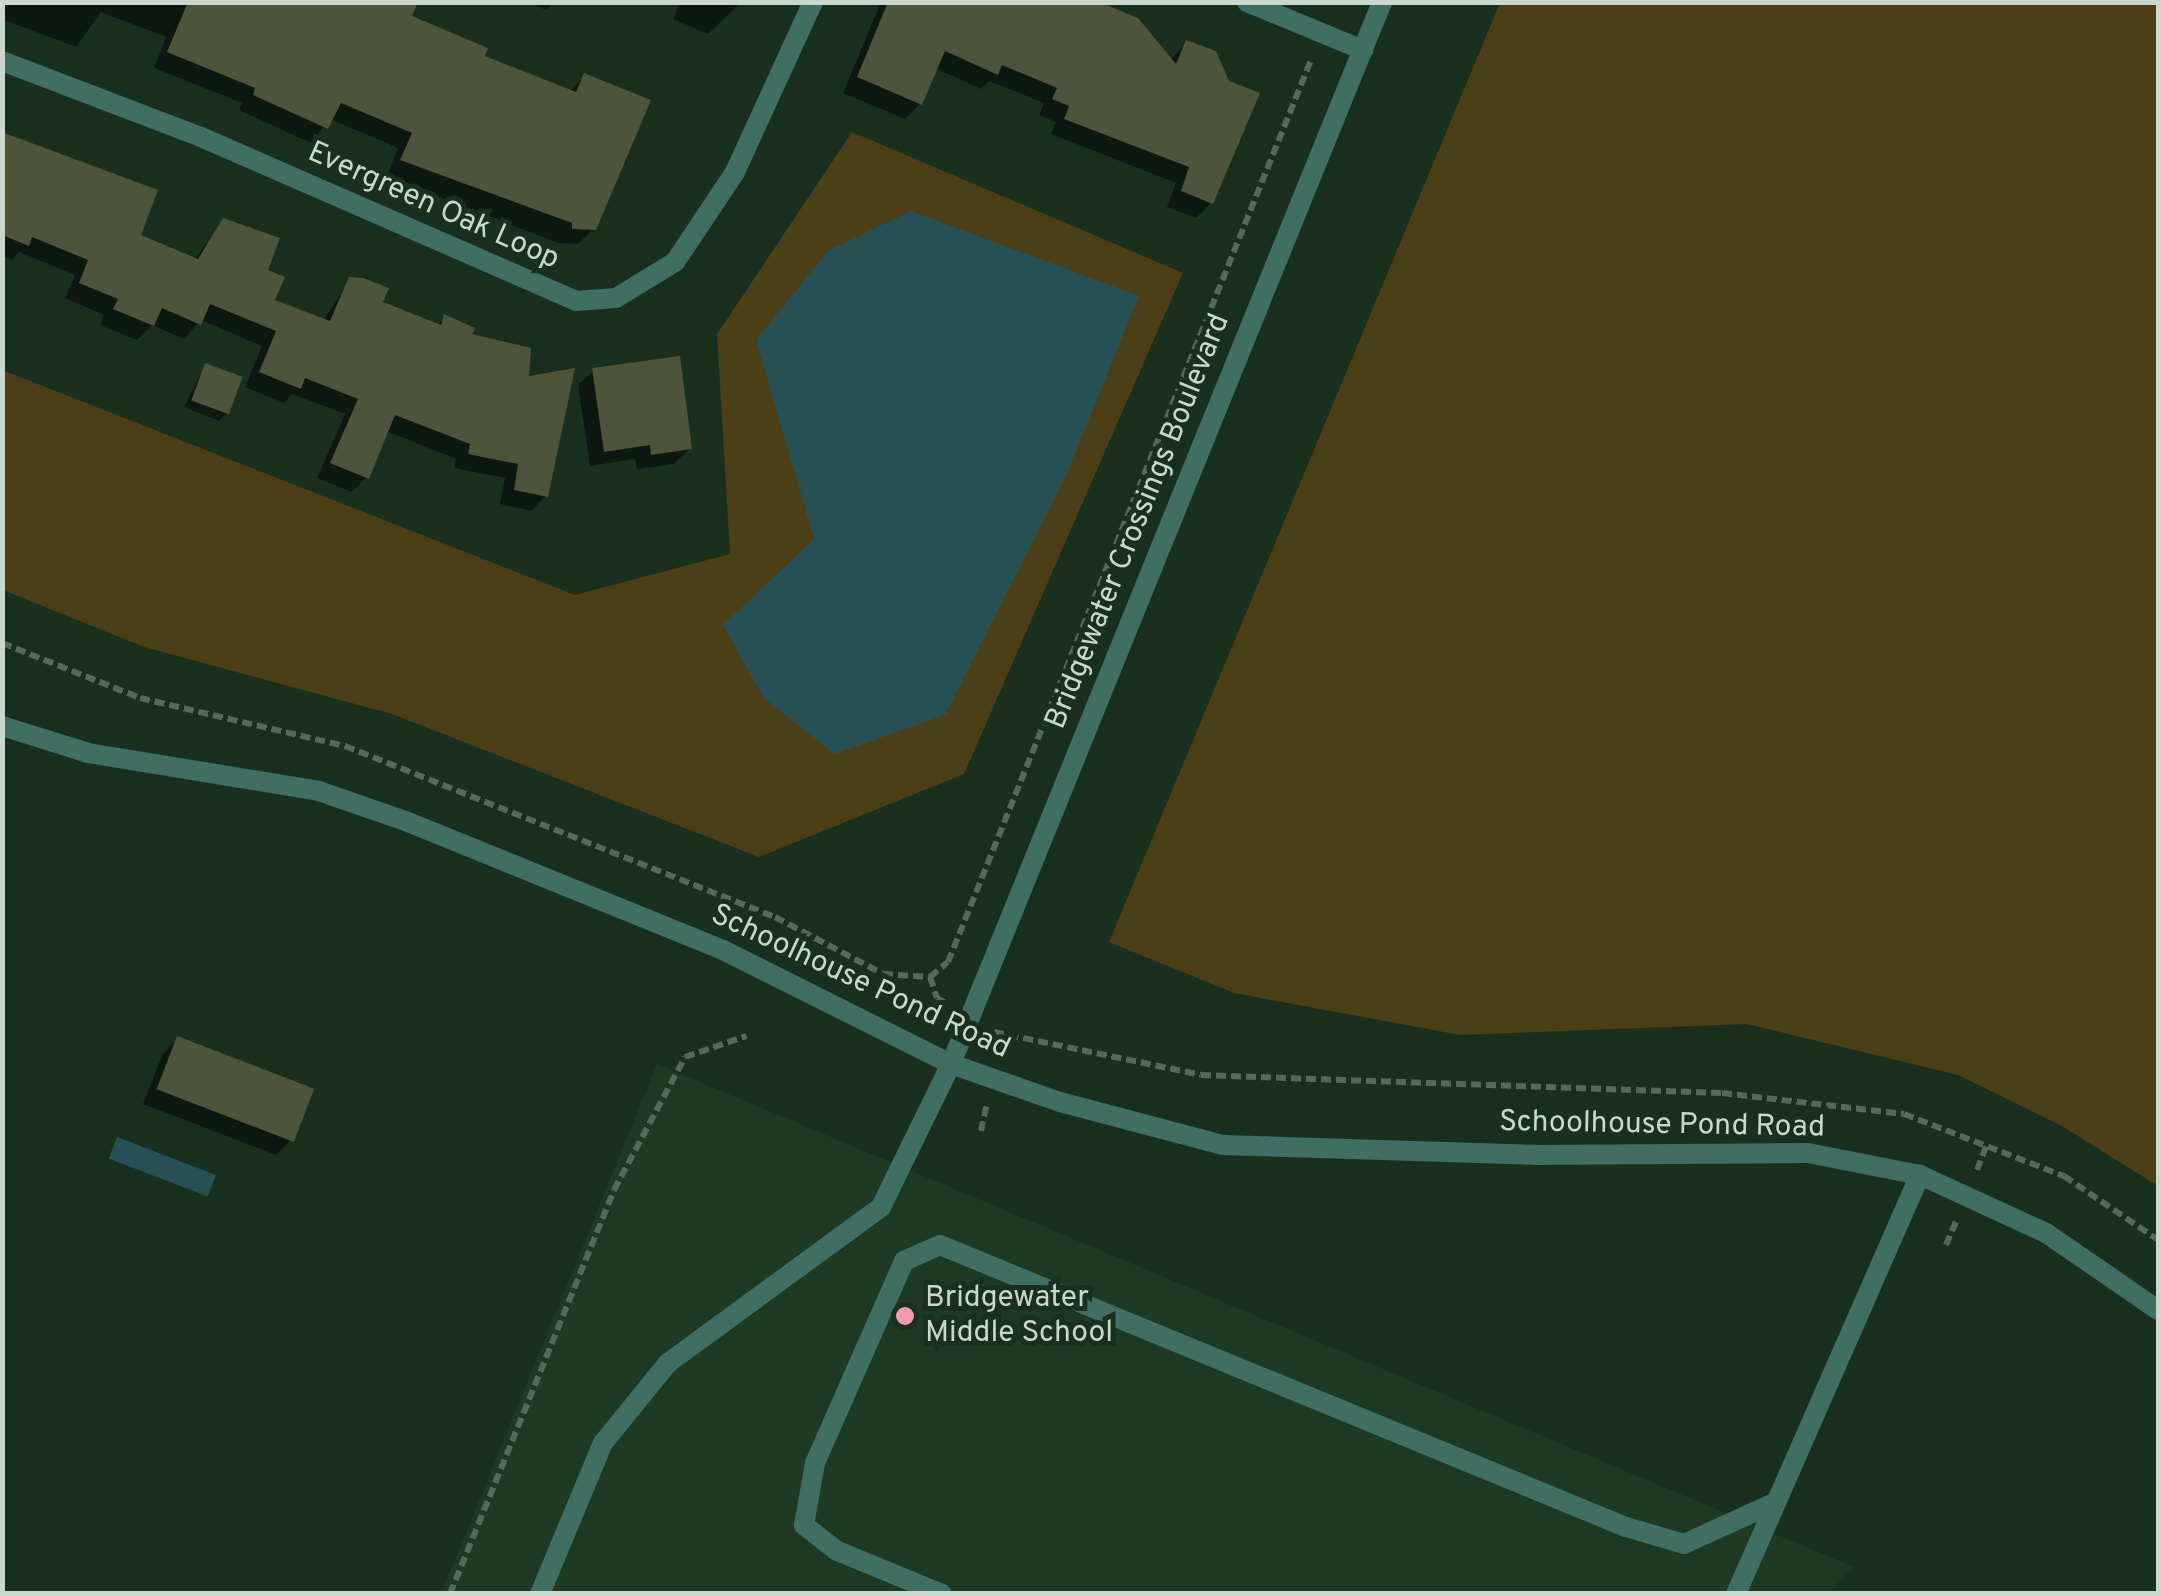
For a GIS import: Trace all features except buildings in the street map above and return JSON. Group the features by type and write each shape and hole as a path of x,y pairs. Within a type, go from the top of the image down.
{"street":[{"name":"Evergreen Oak Loop","path":"2,61 201,136 576,301 616,298 675,262 735,172 813,2"},
{"path":"1247,2 1363,50"},
{"name":"Bridgewater Crossings Boulevard","path":"540,1594 604,1443 668,1363 881,1207 951,1064 1382,2"},
{"name":"Schoolhouse Pond Road","path":"2,726 88,753 319,791 408,822 723,950 951,1064 1060,1102 1223,1146 1536,1155 1808,1152 1920,1174 2046,1233 2158,1310"},
{"path":"1736,1594 1920,1174"},
{"path":"942,1594 837,1550 804,1525 814,1464 904,1262 940,1245 1626,1527 1684,1544 1776,1502"}],"path":[{"path":"2,643 140,698 345,746 775,917 884,974 930,977 948,962 1311,60"},
{"path":"930,977 937,998 1006,1039 1201,1075 1722,1093 1904,1114 2064,1176 2158,1240"},
{"path":"450,1594 614,1190 685,1057 746,1036"}],"shaded area":[{"path":"1500,3 2158,3 2158,1186 2062,1126 1958,1075 1747,1024 1460,1035 1234,993 1109,942"},
{"path":"852,132 1183,273 964,774 759,857 392,714 144,647 3,590 2,370 575,595 730,554 717,334"},
{"name":"Bridgewater Middle School","path":"657,1064 1854,1567 1828,1594 441,1594"}],"water":[{"path":"911,211 1139,296 1067,473 945,715 834,754 763,697 723,625 814,539 756,340 828,251"},
{"path":"117,1137 216,1175 208,1196 109,1158"}],"place":[{"name":"Bridgewater Middle School","path":"905,1316"}]}
